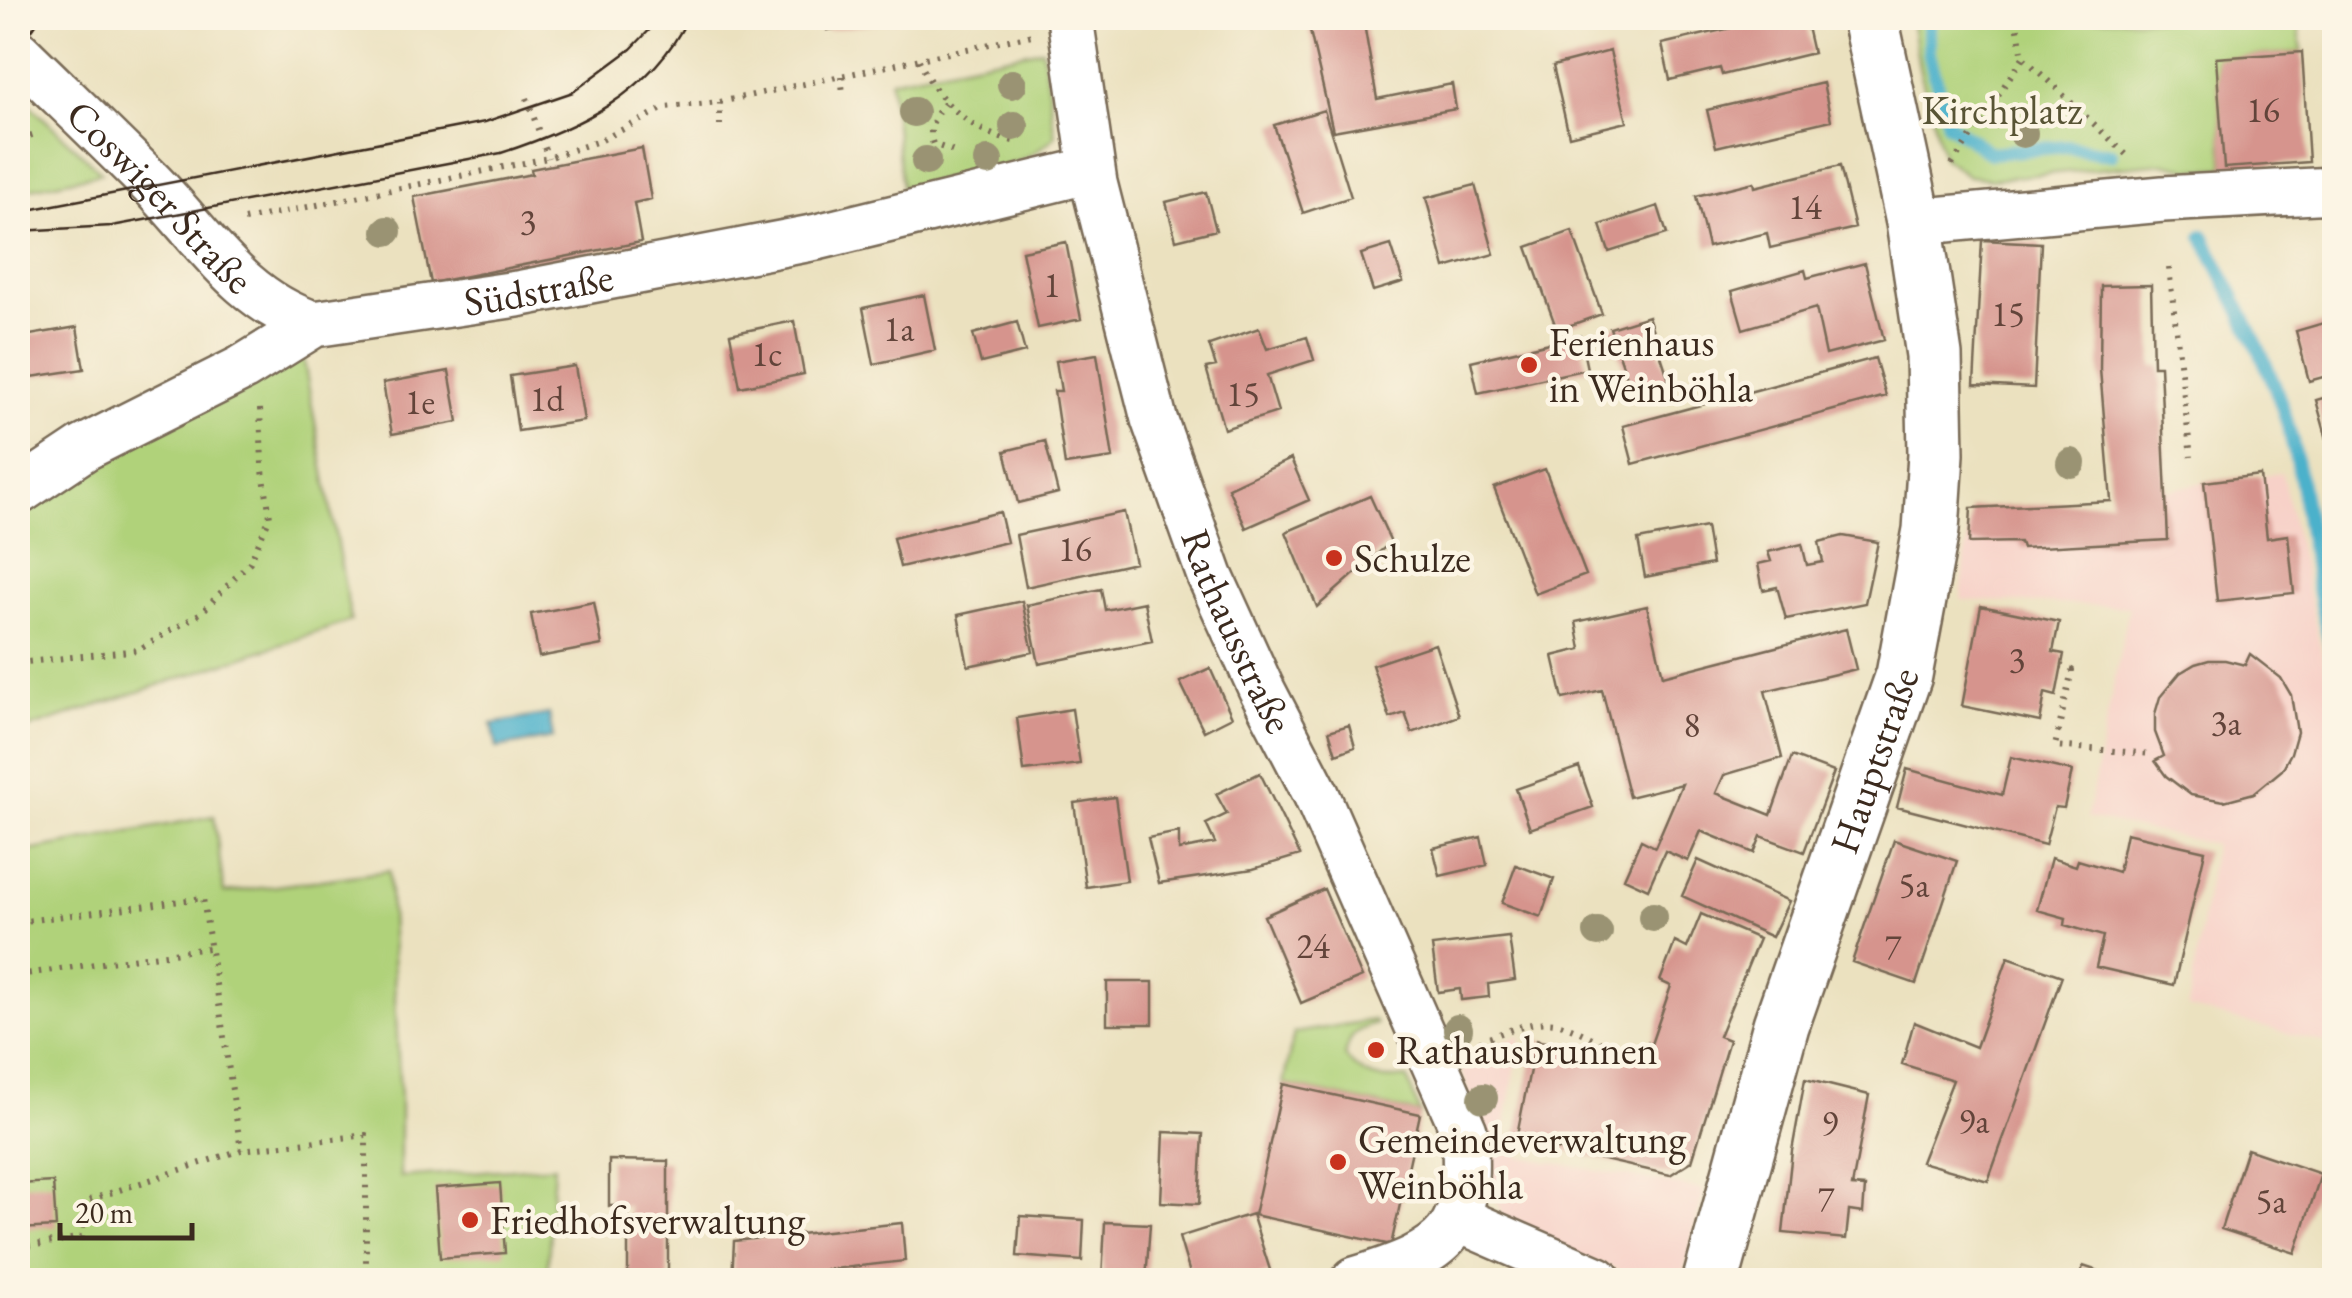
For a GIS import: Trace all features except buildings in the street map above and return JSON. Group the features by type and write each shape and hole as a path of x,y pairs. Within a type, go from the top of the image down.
{"main road":[{"path":"1870,18 1914,222"},
{"name":"Hauptstraße","path":"1711,1280 1781,1025 1904,675 1922,590 1931,530 1937,424 1934,355 1914,222"}],"street":[{"name":"Rathausstraße","path":"1058,25 1154,419 1210,576 1261,688 1316,794 1464,1131 1468,1177 1458,1219"},
{"name":"Coswiger Straße","path":"18,53 153,184 254,295 288,316 314,324"},
{"name":"Südstraße","path":"18,492 84,448 243,368 314,324 517,294 817,237 1090,160"},
{"path":"1914,222 2163,199 2334,190"},
{"path":"1356,1280 1411,1263 1439,1244 1458,1219 1598,1280"}],"path":[{"path":"2016,18 2023,57 2123,149 2163,199"},
{"path":"192,230 548,158 602,140 666,106 720,102 919,60 1058,25"},
{"path":"1964,147 2023,57"},
{"path":"919,60 944,102 996,137 1090,160"},
{"path":"841,76 843,93"},
{"path":"527,98 548,158"},
{"path":"720,102 720,125"},
{"path":"944,102 934,116 929,134 933,144 954,154 968,152"},
{"path":"982,147 996,137"},
{"path":"2169,268 2191,457"},
{"path":"18,663 138,650 201,613 250,562 270,517 262,464 261,412 254,385 243,368"},
{"path":"2062,666 2072,670 2055,746 2151,754"},
{"path":"18,922 203,898 241,1150"},
{"path":"18,975 208,948"},
{"path":"1433,1058 1528,1025 1549,1022 1621,1053 1635,1045 1651,1044"},
{"path":"18,1248 82,1237 86,1201 241,1150 366,1135 366,1280"}],"shaded area":[{"path":"2282,473 2334,708 2334,1045 2188,1008 2214,844 2087,818 2129,607 1961,600 1971,508 2110,501 2110,495 2166,491 2204,482"},
{"path":"1521,1036 1504,1135 1521,1157 1704,1190 1682,1280 1616,1280 1620,1270 1518,1240 1505,1223 1496,1199 1485,1137 1457,1059"}],"green space":[{"name":"Kirchplatz","path":"1911,18 2298,19 2302,52 2217,59 2224,168 2190,169 2164,163 1991,179 1968,176 1943,157 1919,67"},
{"path":"1042,49 1055,136 1040,149 1003,167 902,188 890,80"},
{"path":"18,94 102,173 18,191"},
{"path":"303,356 351,621 18,732 18,514 84,465"},
{"path":"214,816 224,893 389,871 400,1177 554,1166 547,1280 18,1280 18,853"},
{"path":"1374,1020 1376,1024 1354,1034 1345,1056 1358,1070 1372,1077 1407,1078 1420,1114 1283,1084 1294,1033"}],"water":[{"path":"549,714 553,738 497,748 492,724"}],"waterway":[{"path":"1929,18 1929,53 1948,124 1990,153 2066,146 2111,154"},
{"path":"2203,236 2259,349 2286,419 2334,654"}],"tram line":[{"path":"18,50 40,18"},
{"path":"18,212 485,122 573,92 631,49 661,18"},
{"path":"18,231 112,226 501,153 558,132 610,105 654,68 688,18"}],"place":[{"name":"Ferienhaus in Weinböhla","path":"1529,365"},
{"name":"Schulze","path":"1334,558"},
{"name":"Rathausbrunnen","path":"1376,1050"},
{"name":"Gemeindeverwaltung Weinböhla","path":"1338,1162"},
{"name":"Friedhofsverwaltung","path":"470,1220"}]}
